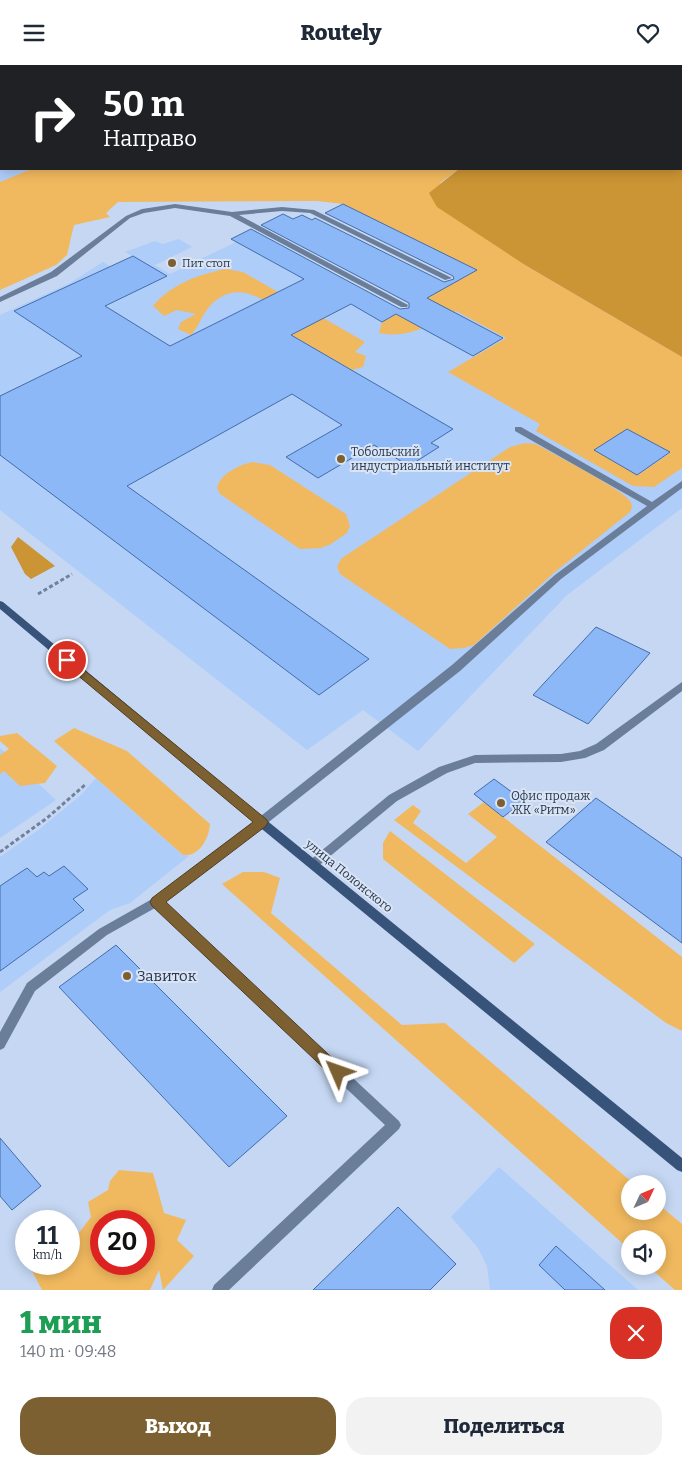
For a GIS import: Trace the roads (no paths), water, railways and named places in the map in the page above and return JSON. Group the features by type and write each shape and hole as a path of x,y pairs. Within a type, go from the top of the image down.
{"main road":[{"name":"улица Полонского","path":"0,604 262,822 682,1166"}],"lane":[{"path":"0,300 54,274 80,256 115,225 142,211 157,207 183,206 232,214 275,209 312,211 448,278"},
{"path":"232,214 404,305"},
{"path":"518,429 653,506"},
{"path":"0,1044 30,987 103,932 156,902 262,822 456,668 558,577 682,484"},
{"path":"313,864 393,798 443,770 475,759 561,758 581,755 600,747 682,686"},
{"path":"156,902 394,1125 219,1290"}],"place":[{"name":"Пит стоп","path":"172,263"},
{"name":"Тобольский индустриальный институт","path":"341,459"},
{"name":"Офис продаж ЖК «Ритм»","path":"501,803"},
{"name":"Завиток","path":"127,976"}]}
